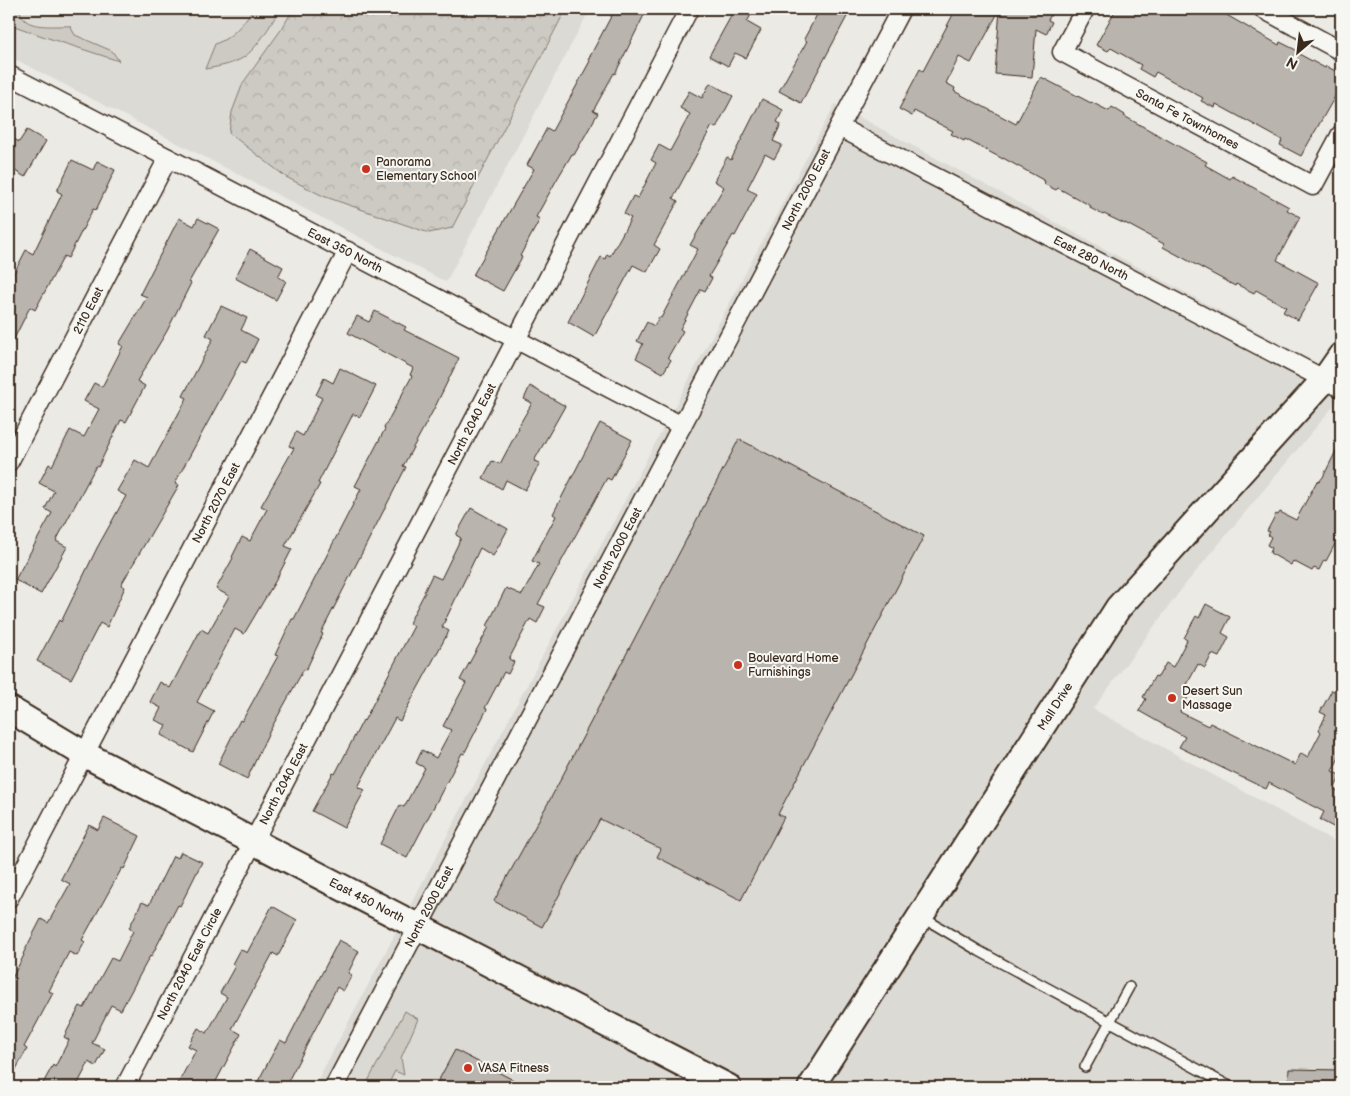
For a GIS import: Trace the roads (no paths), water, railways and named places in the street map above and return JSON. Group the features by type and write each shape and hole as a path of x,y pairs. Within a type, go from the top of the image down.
{"main road":[{"name":"Mall Drive","path":"811,1087 1118,608 1333,384 1341,356"},
{"name":"East 450 North","path":"9,709 84,754 728,1087"}],"street":[{"name":"North 2040 East","path":"254,841 689,9"},
{"name":"North 2000 East","path":"334,1087 901,9"},
{"name":"Santa Fe Townhomes","path":"1085,9 1062,52 1313,186 1341,134"},
{"path":"1263,9 1341,51"},
{"name":"East 350 North","path":"9,75 682,426"},
{"name":"East 280 North","path":"839,127 1333,384"},
{"name":"2110 East","path":"9,462 168,158"},
{"name":"North 2070 East","path":"9,898 348,252"},
{"name":"North 2040 East Circle","path":"125,1087 254,841"}],"lane":[{"path":"921,916 971,947 1231,1087"},
{"path":"1085,1067 1130,987"}],"place":[{"name":"Panorama Elementary School","path":"366,169"},
{"name":"Boulevard Home Furnishings","path":"738,665"},
{"name":"Desert Sun Massage","path":"1172,698"},
{"name":"VASA Fitness","path":"468,1068"}]}
